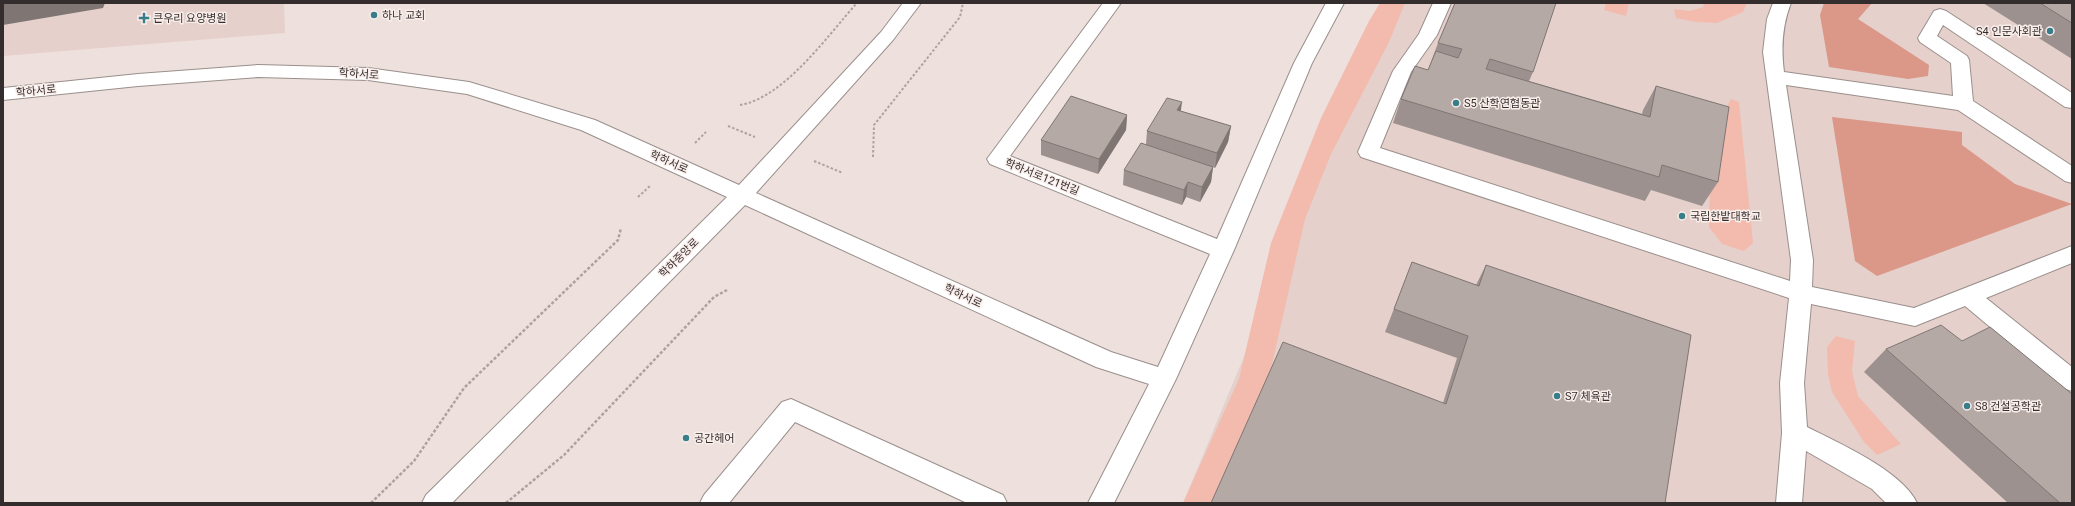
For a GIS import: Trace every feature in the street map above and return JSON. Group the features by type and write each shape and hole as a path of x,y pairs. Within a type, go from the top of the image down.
{"street":[{"name":"학하중앙로","path":"435,503 742,195 887,36 912,3"},
{"name":"학하서로121번길","path":"1112,3 997,159 1223,250"},
{"path":"1101,503 1164,378 1223,250 1302,63 1335,3"},
{"path":"1442,3 1428,34 1402,70 1368,152 1801,293 1915,317 2072,254"},
{"path":"1782,3 1776,19 1772,52 1802,260 1801,293 1792,383 1795,433 1789,503"},
{"path":"1962,104 1960,60 1926,38 1944,9 2072,102"},
{"name":"학하서로","path":"3,94 138,80 258,70 368,74 469,88 588,125 1104,360 1164,378"},
{"path":"1775,77 1962,104 2072,176"},
{"path":"1968,296 2068,373"},
{"path":"713,503 791,409 994,503"},
{"path":"1795,433 1834,453 1881,481 1904,503"}],"path":[{"path":"740,105 756,102 775,90 826,38 857,3"},
{"path":"873,157 874,125 960,17 964,3"},
{"path":"371,503 414,462 464,388 618,240 621,228"},
{"path":"506,503 564,455 714,297 727,290"}],"shaded area":[{"name":"큰우리 요양병원","path":"3,3 284,3 285,33 3,56"},
{"path":"1380,3 1405,3 1389,42 1331,154 1305,219 1270,373 1216,503 1183,503 1239,379 1271,243 1321,118 1369,21"},
{"name":"국립한밭대학교","path":"1385,3 2072,3 2072,503 1183,503 1263,311"},
{"path":"1606,3 1629,3 1626,16 1604,10"},
{"path":"1704,3 1747,3 1743,12 1717,23 1696,22 1676,18 1674,9 1690,11 1703,7"},
{"path":"1824,3 1872,3 1858,19 1929,65 1928,76 1908,79 1829,67 1820,15"},
{"path":"1731,99 1739,102 1753,243 1744,251 1722,244 1709,227 1710,182 1724,111"},
{"path":"1832,117 1962,132 1962,145 2015,184 2072,204 1877,276 1855,261"},
{"path":"1836,336 1855,341 1852,371 1858,396 1901,444 1877,455 1864,442 1832,392 1828,374 1827,347"}],"building":[{"name":"S5 산학연협동관","path":"1455,3 1556,3 1533,72 1490,59 1486,69 1650,117 1656,86 1729,107 1718,182 1662,165 1659,177 1401,99 1415,66 1428,70 1436,51 1458,58 1462,49 1438,43"},
{"path":"2040,3 2072,3 2072,23"},
{"path":"1071,96 1127,115 1099,159 1041,140"},
{"path":"1167,98 1182,102 1177,110 1231,126 1217,153 1147,131"},
{"path":"1141,143 1213,167 1202,187 1188,182 1184,190 1124,170"},
{"name":"S7 체육관","path":"1412,262 1479,286 1486,265 1691,335 1665,503 1211,503 1283,342 1446,404 1468,336 1394,309"},
{"path":"1941,325 1962,341 1990,327 2072,394 2072,503 2060,503 1886,349"}],"place":[{"name":"하나 교회","path":"374,15"},
{"name":"큰우리 요양병원","path":"144,18"},
{"name":"S4 인문사회관","path":"2050,31"},
{"name":"S5 산학연협동관","path":"1456,103"},
{"name":"국립한밭대학교","path":"1682,216"},
{"name":"S7 체육관","path":"1557,396"},
{"name":"S8 건설공학관","path":"1967,406"},
{"name":"공간헤어","path":"686,438"}]}
